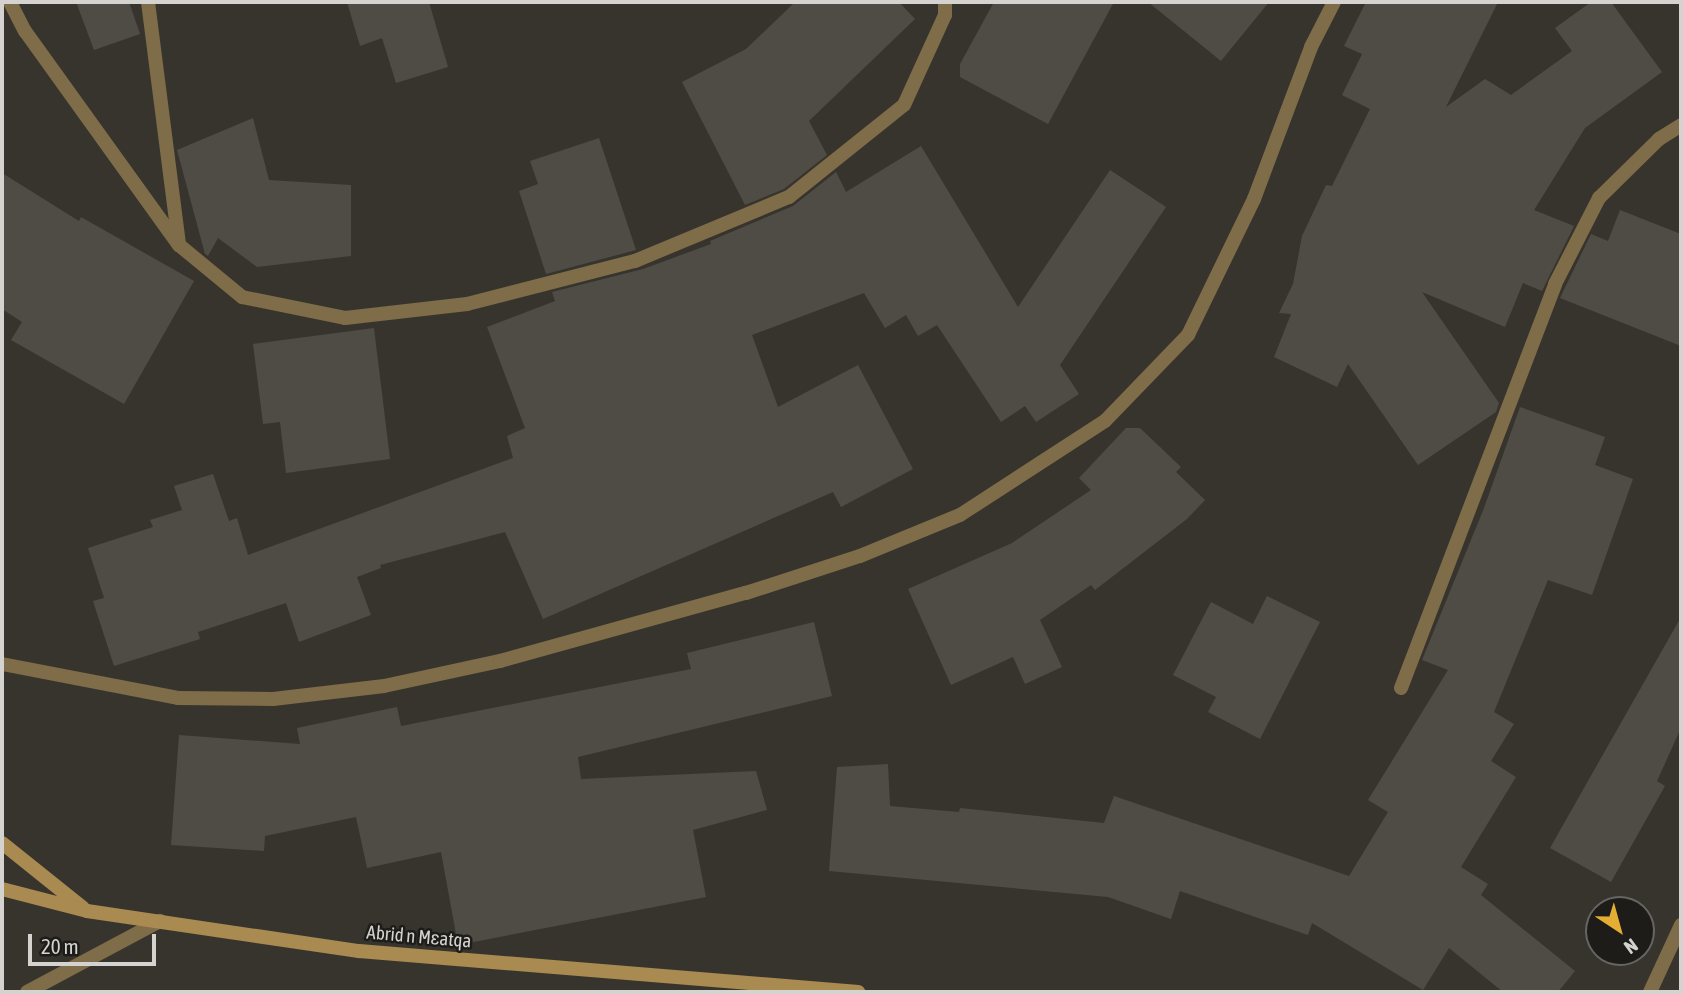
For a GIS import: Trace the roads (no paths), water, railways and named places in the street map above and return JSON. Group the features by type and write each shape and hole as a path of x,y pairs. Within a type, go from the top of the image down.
{"main road":[{"path":"2,843 87,911"},
{"name":"Abrid n Mɛatqa","path":"2,889 87,911 359,951 858,992"}],"street":[{"path":"10,2 25,31 179,245 242,297 345,318 467,304 635,261 789,197 904,104 945,15 945,2"},
{"path":"148,2 179,245"},
{"path":"2,664 178,698 273,699 384,686 500,661 746,593 860,556 960,515 1105,421 1188,335 1254,199 1311,47 1335,2"},
{"path":"1401,688 1555,284 1599,198 1659,139 1681,125"},
{"path":"27,992 160,921"},
{"path":"1650,992 1681,925"}]}
